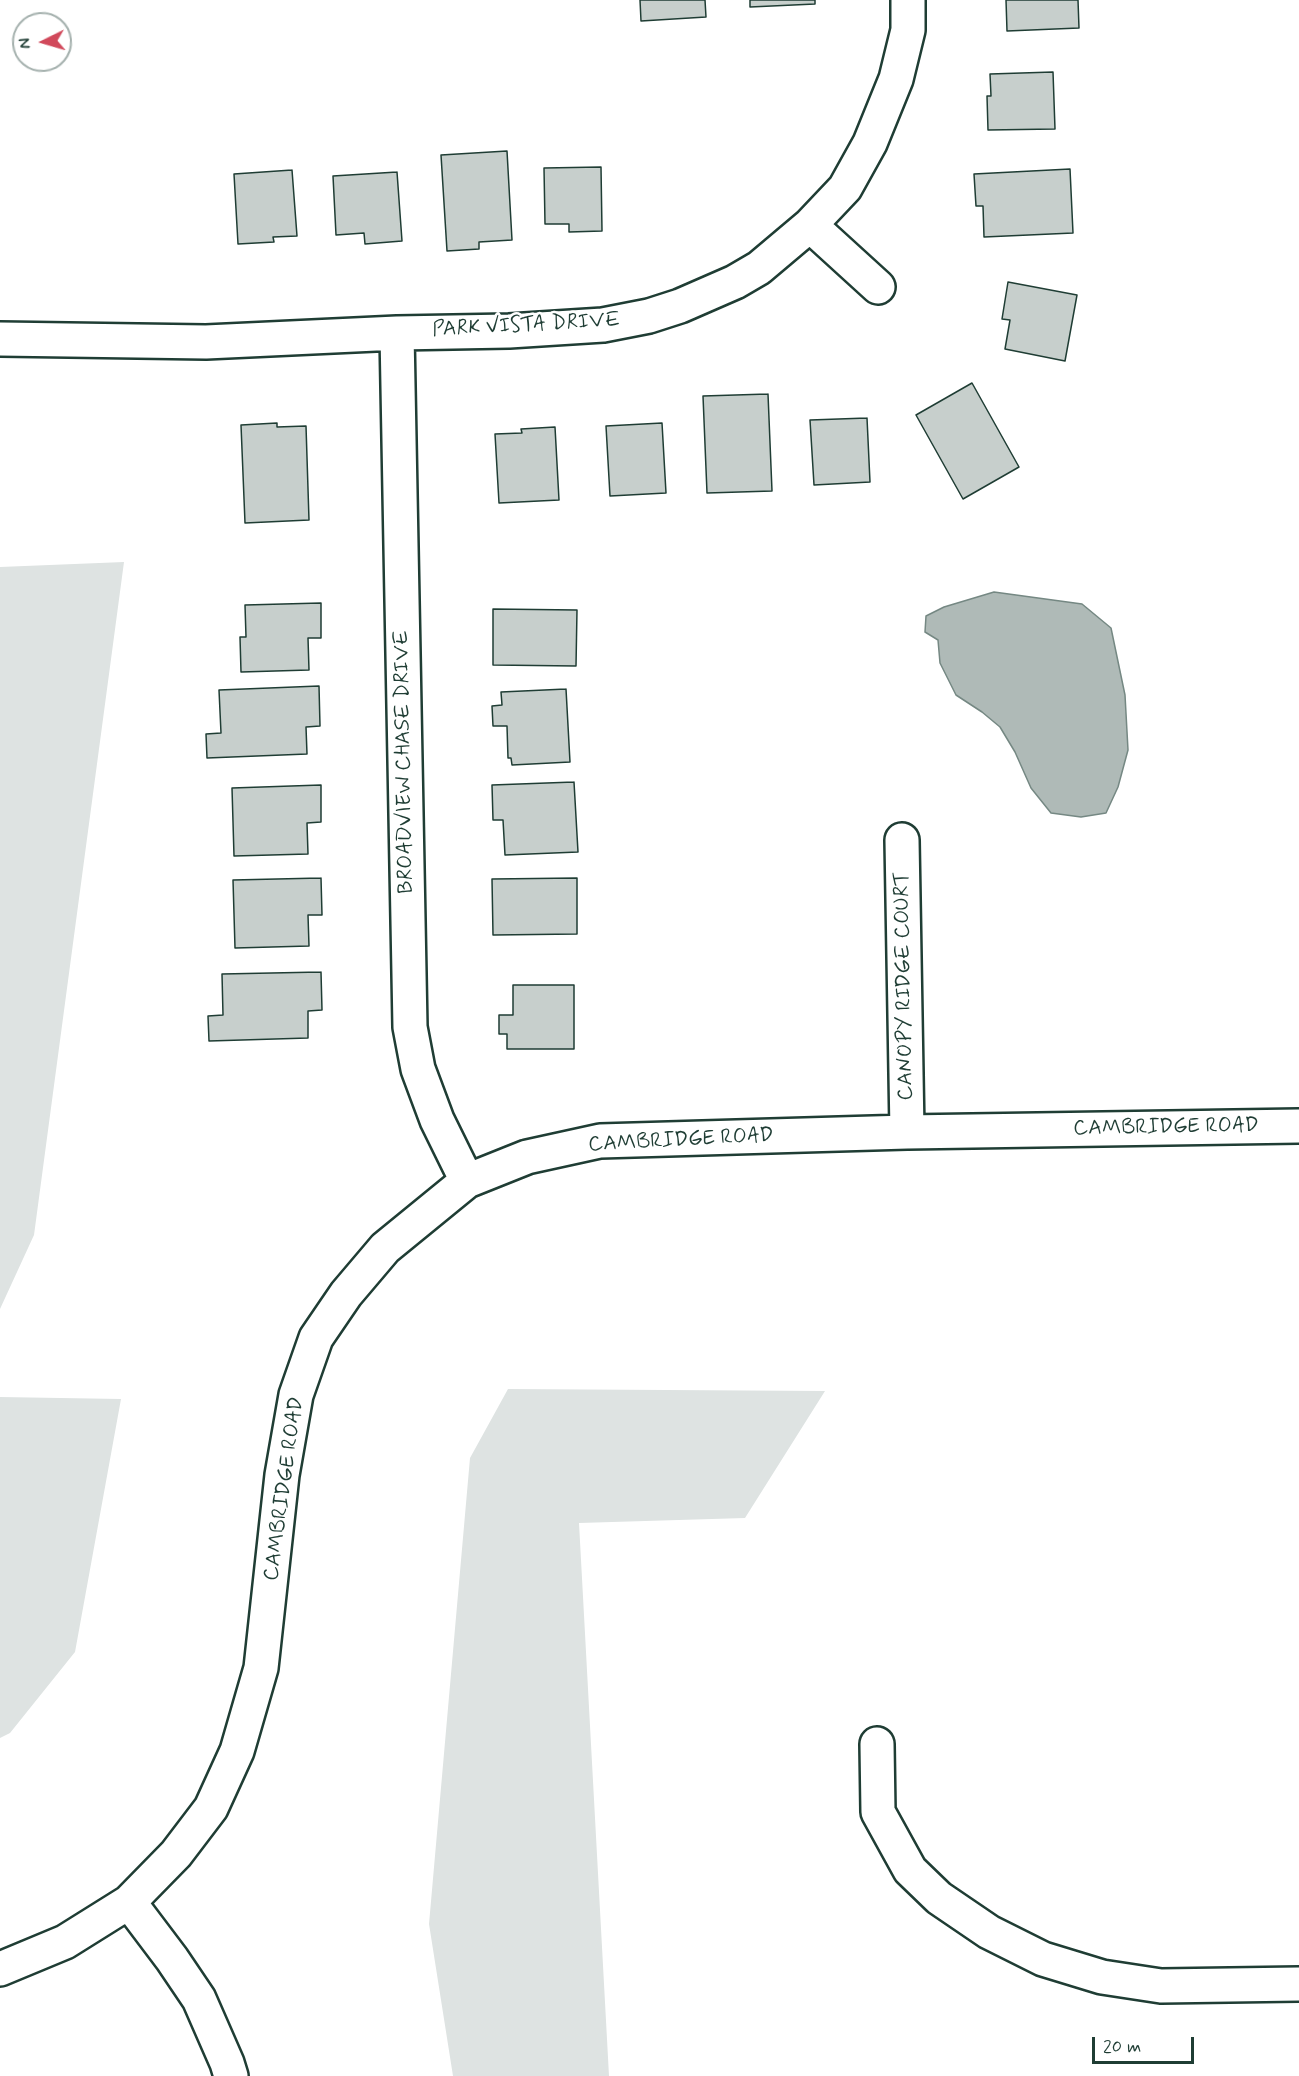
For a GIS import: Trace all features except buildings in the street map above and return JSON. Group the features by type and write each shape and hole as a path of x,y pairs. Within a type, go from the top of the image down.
{"street":[{"name":"PARK VISTA DRIVE","path":"0,339 206,342 397,333 509,332 603,326 649,316 680,306 735,282 759,268 810,225 845,188 870,143 896,79 908,30 908,0"},
{"path":"810,225 878,287"},
{"name":"BROADVIEW CHASE DRIVE","path":"397,333 410,1027 418,1069 437,1120 467,1181"},
{"name":"CANOPY RIDGE COURT","path":"902,840 907,1132"},
{"name":"CAMBRIDGE ROAD","path":"0,1969 65,1942 129,1902 176,1854 211,1808 237,1752 261,1668 282,1475 296,1395 316,1338 346,1294 385,1248 467,1181 527,1157 600,1141 907,1132 1299,1126"},
{"path":"877,1744 878,1812 909,1870 939,1898 989,1932 1043,1959 1102,1977 1161,1986 1299,1984"},
{"path":"129,1902 200,1999 231,2076"}],"shaded area":[{"path":"124,562 34,1235 0,1309 0,567"},
{"path":"994,592 1082,604 1111,628 1125,695 1128,750 1118,787 1106,813 1081,817 1051,813 1031,788 1015,752 1000,727 956,695 940,663 938,640 925,632 926,616 944,607"},
{"path":"508,1389 825,1391 745,1518 579,1523 609,2076 453,2076 429,1924 470,1458"},
{"path":"0,1397 121,1399 75,1652 10,1733 0,1738"}]}
